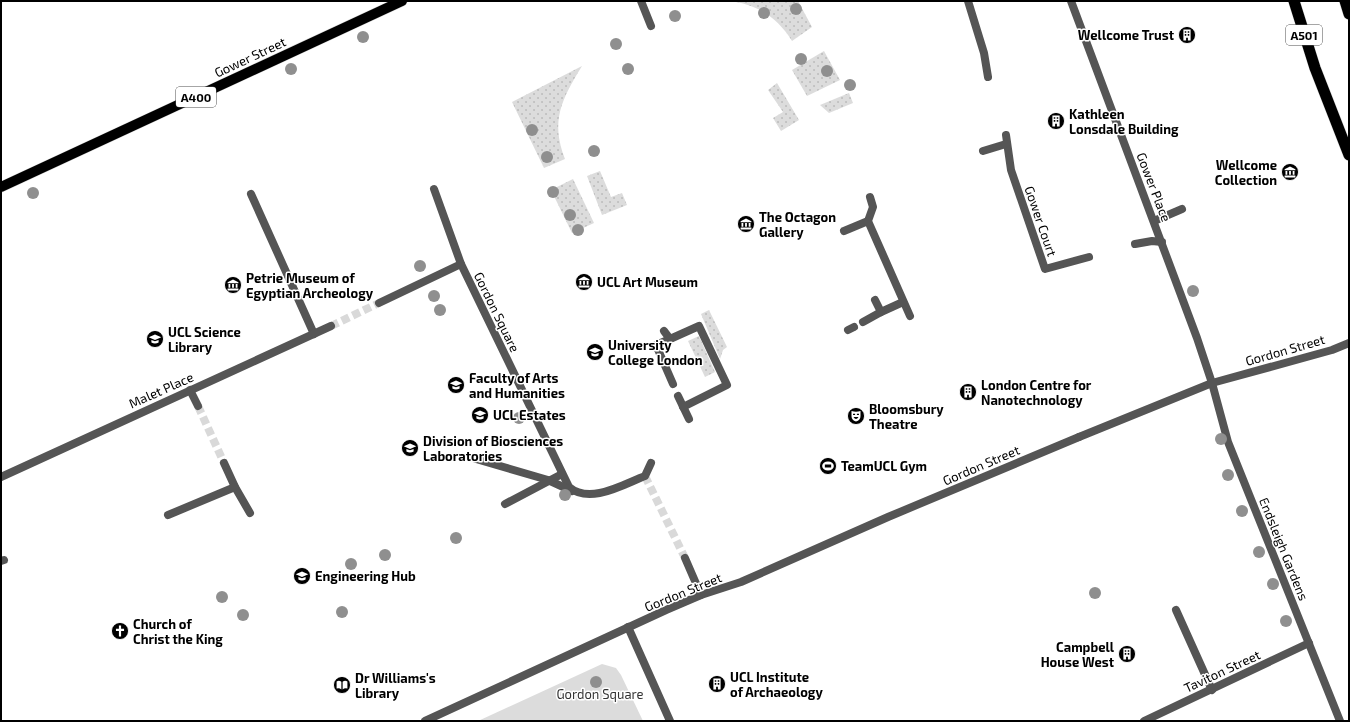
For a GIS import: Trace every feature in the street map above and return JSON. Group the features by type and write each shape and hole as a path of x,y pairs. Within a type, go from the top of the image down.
{"highway":[{"name":"A501","path":"1294,1 1315,68 1349,155"},
{"path":"1345,1 1349,14"}],"main road":[{"name":"Gower Street","path":"1,187 402,1"}],"street":[{"path":"641,1 651,26"},
{"path":"968,1 984,53 988,76"},
{"name":"Gower Place","path":"1071,1 1162,242 1212,383"},
{"name":"Gower Court","path":"1006,135 1006,144 1011,170 1045,269 1089,257"},
{"path":"983,151 1006,144"},
{"path":"434,189 461,264"},
{"path":"251,194 314,334"},
{"path":"870,197 873,207 868,221 910,316"},
{"path":"1154,221 1182,209"},
{"path":"844,231 868,221"},
{"path":"1135,244 1152,241 1162,242"},
{"name":"Gordon Square","path":"379,303 461,264 562,474 569,487 575,492"},
{"path":"875,300 881,312"},
{"path":"863,322 903,302"},
{"name":"Malet Place","path":"1,477 331,326"},
{"path":"673,384 656,345 699,326 727,377 727,385 683,407"},
{"path":"664,331 670,339"},
{"name":"Gordon Street","path":"628,627 701,595 741,582 888,516 1212,383 1332,350 1349,343"},
{"name":"Endsleigh Gardens","path":"1212,383 1228,442 1340,721"},
{"path":"190,390 198,406"},
{"path":"678,396 689,420"},
{"path":"476,459 548,480 575,492 598,494 645,476 651,463"},
{"path":"224,463 235,488 250,513"},
{"path":"505,504 548,480 562,474"},
{"path":"168,514 235,488"},
{"path":"685,558 701,595"},
{"path":"1176,610 1212,690"},
{"path":"425,721 628,627 670,721"},
{"name":"Taviton Street","path":"1144,721 1309,643"}],"green space":[{"path":"729,1 798,1 812,27 792,41 780,25 765,13 749,5"},
{"path":"824,51 840,80 807,96 792,70"},
{"path":"582,66 569,89 560,110 559,133 565,159 544,168 512,102"},
{"path":"777,83 799,120 781,131 773,118 783,112 768,90"},
{"path":"849,93 853,103 829,113 820,105"},
{"path":"600,171 611,197 622,193 627,205 602,215 587,176"},
{"path":"573,179 594,223 572,233 551,190"},
{"path":"709,310 727,347 723,350 720,359 701,314"},
{"path":"699,336 715,372 705,377 688,341"},
{"name":"Gordon Square","path":"602,664 616,668 621,675 643,721 478,721"}],"tunnel":[{"path":"331,326 379,303"},
{"path":"198,406 224,463"},
{"path":"645,476 685,558"}],"place":[{"name":"Wellcome Trust","path":"1187,35"},
{"name":"Kathleen Lonsdale Building","path":"1056,121"},
{"name":"Wellcome Collection","path":"1290,172"},
{"name":"The Octagon Gallery","path":"746,224"},
{"name":"UCL Art Museum","path":"584,282"},
{"name":"Petrie Museum of Egyptian Archeology","path":"233,285"},
{"name":"UCL Science Library","path":"155,339"},
{"name":"University College London","path":"595,352"},
{"name":"Faculty of Arts and Humanities","path":"456,385"},
{"name":"London Centre for Nanotechnology","path":"968,392"},
{"name":"UCL Estates","path":"480,415"},
{"name":"Bloomsbury Theatre","path":"856,416"},
{"name":"Division of Biosciences Laboratories","path":"410,448"},
{"name":"TeamUCL Gym","path":"828,466"},
{"name":"Engineering Hub","path":"302,576"},
{"name":"Church of Christ the King","path":"120,631"},
{"name":"Campbell House West","path":"1127,654"},
{"name":"UCL Institute of Archaeology","path":"717,684"},
{"name":"Dr Williams's Library","path":"342,685"}]}
